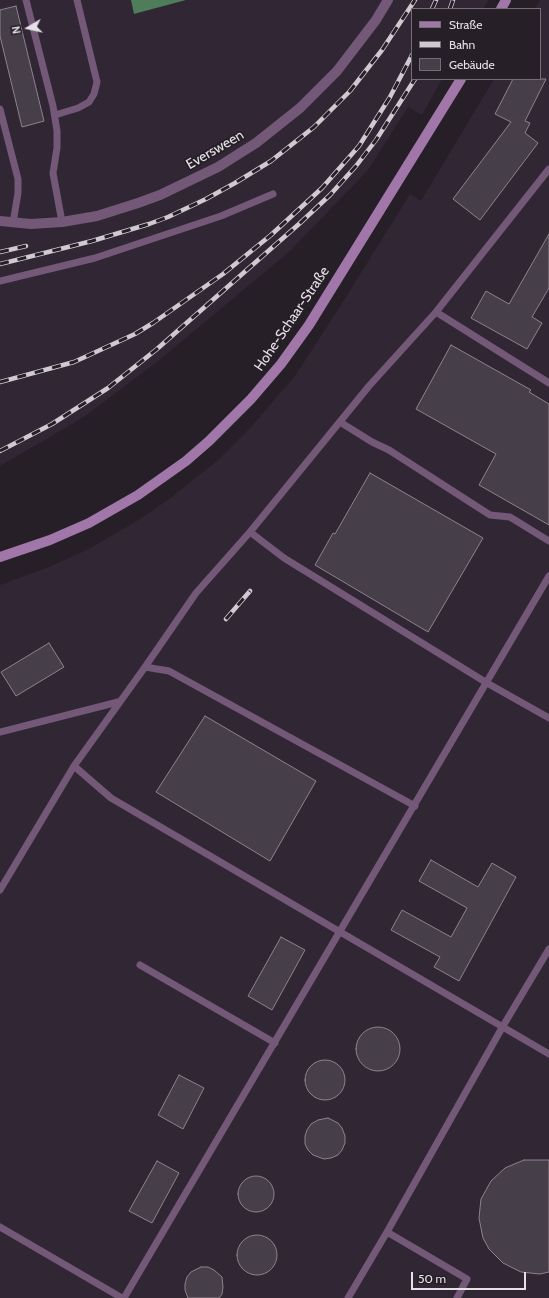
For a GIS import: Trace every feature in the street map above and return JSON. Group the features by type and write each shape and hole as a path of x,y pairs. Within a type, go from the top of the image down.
{"main road":[{"name":"Hohe-Schaar-Straße","path":"0,558 50,540 89,523 138,495 186,461 210,441 251,399 281,364 309,325 460,80"}],"street":[{"name":"Eversween","path":"0,222 31,224 62,222 97,216 138,204 218,167 256,143 300,108 337,71 376,20 388,0"}],"lane":[{"path":"26,0 55,115 57,148 52,173 62,222"},
{"path":"55,115 78,108 89,102 94,94 98,82 76,0"},
{"path":"0,109 18,179 18,193 13,223"},
{"path":"0,890 74,766 196,593 250,532 369,386 436,312 549,169"},
{"path":"0,281 95,258 221,216 273,194"},
{"path":"436,312 549,383"},
{"path":"340,422 372,442 389,450 490,515 510,517 549,541"},
{"path":"250,532 287,560 487,683 549,718"},
{"path":"0,1227 123,1298 415,806 549,576"},
{"path":"145,667 169,671 415,806"},
{"path":"0,732 118,702"},
{"path":"74,766 111,798 549,1054"},
{"path":"348,1298 387,1232 502,1026 549,949"},
{"path":"140,965 275,1043"},
{"path":"387,1232 467,1279 457,1298"}],"shaded area":[{"path":"0,0 131,0 135,14 186,0 489,0 484,8 411,8 411,80 441,80 422,115 408,107 368,170 290,251 158,361 84,417 0,466"},
{"path":"131,0 186,0 134,14"},
{"path":"540,0 549,0 549,1298 0,1298 0,585 49,567 89,549 140,519 172,497 218,460 251,427 295,376 410,194 421,201 493,80 541,80 541,8 536,8"}],"building":[{"path":"16,6 44,121 22,127 0,36 0,10"},
{"path":"546,79 525,121 530,123 525,133 538,143 480,220 453,199 511,122 495,114 512,80"},
{"path":"549,234 549,288 532,317 542,323 527,349 471,318 486,291 509,304"},
{"path":"451,345 531,390 529,392 549,404 549,525 479,485 496,454 416,409"},
{"path":"370,473 483,538 428,632 315,565 333,533 335,534"},
{"path":"49,643 64,667 16,696 1,672"},
{"path":"205,716 316,781 270,861 156,792"},
{"path":"431,860 478,887 492,863 516,877 459,981 434,967 440,957 391,930 402,910 451,937 467,908 419,881"},
{"path":"281,937 305,950 272,1010 248,996"},
{"path":"378,1027 390,1031 396,1037 400,1049 396,1061 390,1067 378,1071 366,1067 360,1061 356,1049 360,1037 366,1031"},
{"path":"325,1060 333,1062 339,1066 343,1072 345,1080 343,1088 339,1094 333,1098 325,1100 317,1098 311,1094 307,1088 305,1080 307,1072 311,1066 317,1062"},
{"path":"179,1075 204,1088 183,1129 158,1115"},
{"path":"328,1118 338,1123 342,1128 345,1136 345,1143 338,1155 324,1159 313,1155 308,1150 305,1144 305,1136 311,1124 318,1120"},
{"path":"524,1160 549,1160 549,1272 540,1274 521,1272 503,1263 489,1249 483,1238 479,1218 481,1199 491,1181 505,1168"},
{"path":"157,1161 179,1173 152,1223 129,1211"},
{"path":"260,1176 269,1181 273,1187 273,1201 269,1207 260,1212 252,1212 243,1207 239,1201 238,1190 243,1181 249,1177"},
{"path":"261,1235 268,1238 274,1244 277,1255 276,1263 268,1272 261,1275 253,1275 246,1272 238,1263 237,1251 240,1244 249,1236"},
{"path":"201,1267 208,1267 222,1277 222,1294 219,1298 188,1298 185,1290 187,1277 191,1272"}],"railway":[{"path":"0,264 92,241 168,217 206,199 271,161 314,127 350,91 382,50 415,0"},
{"path":"432,8 436,0"},
{"path":"450,8 453,0"},
{"path":"0,382 74,362 135,334 223,274 271,235 322,188 359,146 390,97 411,57"},
{"path":"0,451 52,424 108,388 157,349 299,224 330,195 356,166 376,140 414,80"},
{"path":"0,252 26,246"},
{"path":"226,619 250,591"}]}
